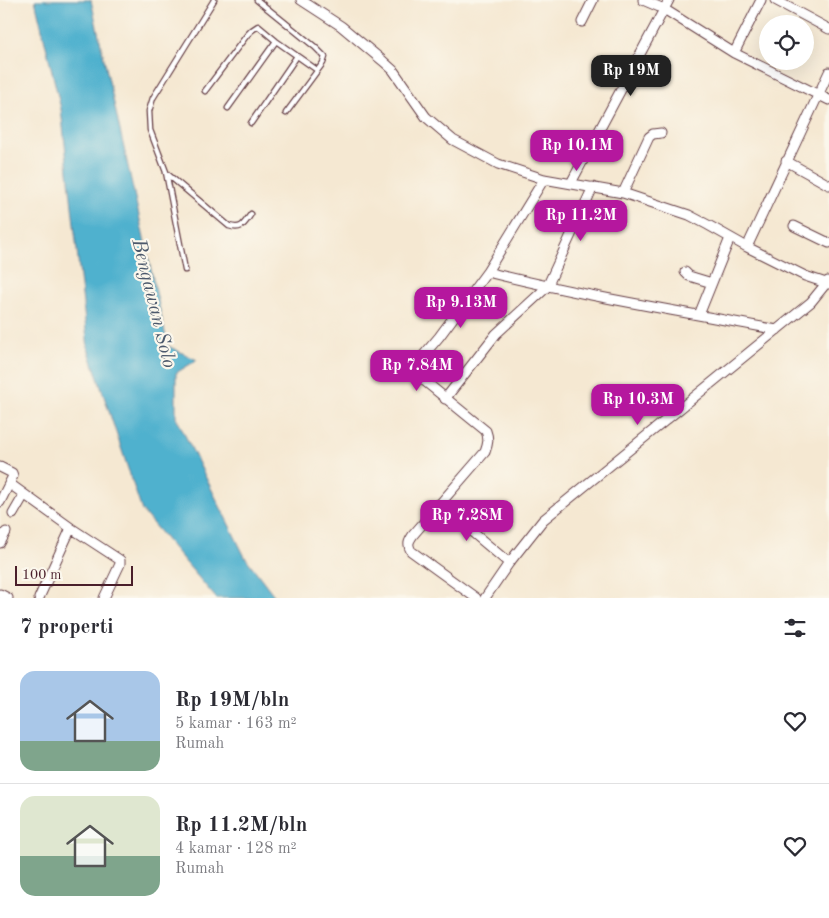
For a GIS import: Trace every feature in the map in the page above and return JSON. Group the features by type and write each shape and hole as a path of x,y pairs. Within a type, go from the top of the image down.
{"street":[{"path":"301,0 333,20 393,70 426,117 454,140 498,164 544,179 623,193 689,215 804,276 828,282 810,302 777,330 543,520 509,563 485,598"},
{"path":"582,22 593,0"},
{"path":"643,0 664,9 734,53 829,100"},
{"path":"571,183 669,0"},
{"path":"734,53 761,0"},
{"path":"775,0 829,29"},
{"path":"747,247 829,72"},
{"path":"623,193 649,137 653,134 661,133"},
{"path":"786,161 829,185"},
{"path":"476,598 411,551 408,541 485,452 488,444 486,431 411,371 411,369 439,337 487,272 544,179"},
{"path":"445,399 483,348 547,287 594,187"},
{"path":"794,226 829,243"},
{"path":"699,315 730,238"},
{"path":"487,272 547,287 777,330"},
{"path":"685,272 689,276 712,283"},
{"path":"0,467 13,474 0,502"},
{"path":"10,484 71,528 120,560 120,564 104,598"},
{"path":"13,514 24,495"},
{"path":"439,504 509,563"},
{"path":"39,598 71,528"},
{"path":"0,542 6,532"},
{"path":"0,594 8,598"}],"lane":[{"path":"185,270 166,172 150,130 150,108 153,98 214,0"},
{"path":"257,0 324,55 325,60 286,114"},
{"path":"205,91 252,30 258,26 318,70"},
{"path":"228,108 276,41"},
{"path":"250,123 297,56"},
{"path":"166,172 228,226 236,228 242,226 252,214"}],"water":[{"name":"Bengawan Solo","path":"35,0 91,0 168,346 197,360 176,373 176,417 245,557 276,598 216,598 142,511 88,348 61,109"}]}
